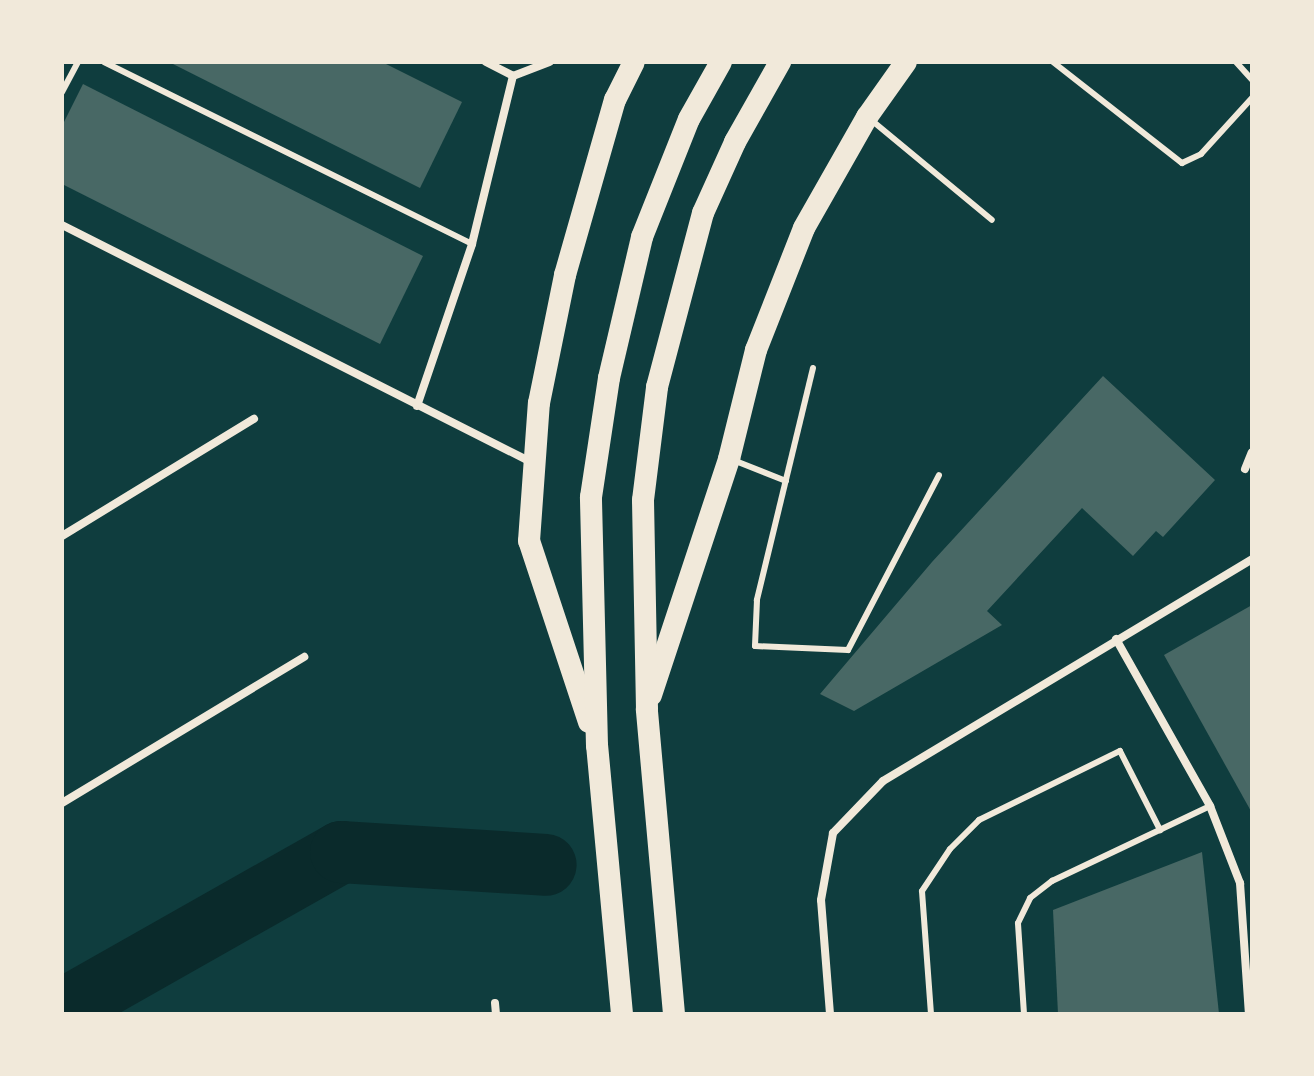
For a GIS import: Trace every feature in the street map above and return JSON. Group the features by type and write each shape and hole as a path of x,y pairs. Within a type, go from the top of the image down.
{"highway":[{"path":"597,746 529,541 539,403 565,275 615,100 634,62"},
{"path":"622,1014 597,746 591,497 609,378 657,192 721,62"},
{"path":"674,1014 647,709 642,606 647,472 657,387 703,213 735,142 780,62"},
{"path":"881,98 889,62"},
{"path":"647,709 729,459 756,350 804,228 867,117 906,62"}],"street":[{"path":"486,62 513,76 549,62"},
{"path":"417,406 472,244 513,76"},
{"path":"62,225 535,464"},
{"path":"62,536 254,419"},
{"path":"1245,469 1252,452"},
{"path":"830,1014 821,900 833,833 883,781 1252,559"},
{"path":"1116,639 1210,806 1240,883 1249,1014"},
{"path":"62,803 304,657"},
{"path":"495,1003 496,1014"}],"lane":[{"path":"62,92 78,62"},
{"path":"104,62 472,244"},
{"path":"1053,62 1182,163 1201,154 1252,98"},
{"path":"1236,62 1252,80"},
{"path":"867,117 992,220"},
{"path":"813,368 757,600 755,646 848,650 939,475"},
{"path":"729,459 786,481"},
{"path":"931,1014 922,891 950,849 979,820 1120,751 1160,830"},
{"path":"1024,1014 1018,923 1030,898 1052,881 1210,806"}],"building":[{"path":"169,62 382,62 462,102 420,188"},
{"path":"83,84 423,256 380,344 62,184 62,126"},
{"path":"1103,376 1215,480 1163,537 1156,531 1133,556 1082,508 987,611 1002,625 854,711 820,694 932,562"},
{"path":"1252,605 1252,813 1164,655"},
{"path":"1202,852 1219,1014 1058,1014 1053,910"}],"waterway":[{"path":"62,1010 341,852 546,865"}]}
